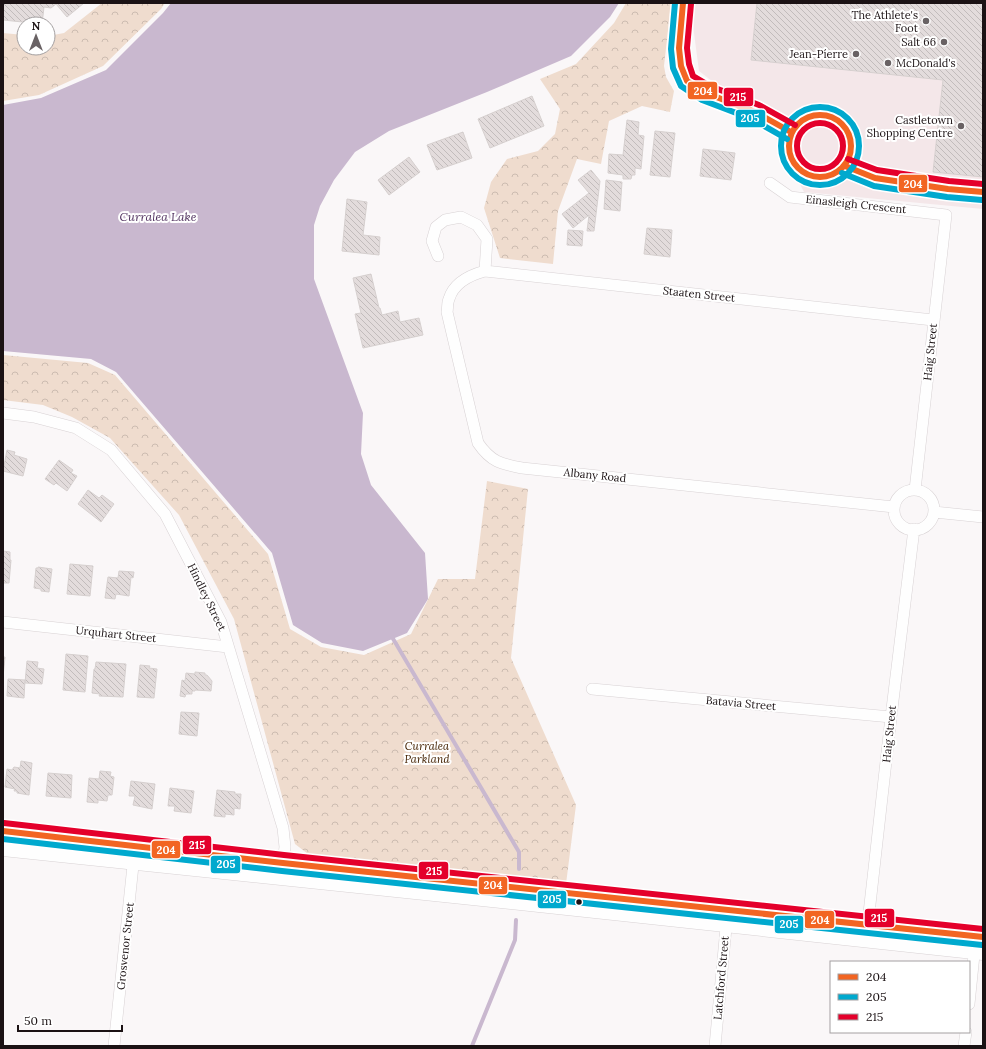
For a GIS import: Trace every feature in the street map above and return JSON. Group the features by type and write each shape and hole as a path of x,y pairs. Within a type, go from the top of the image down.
{"main road":[{"path":"3,831 134,853 979,944"},
{"path":"3,848 134,853"}],"street":[{"path":"683,3 679,48 681,66 687,80 706,93 755,112 791,132"},
{"path":"815,115 829,116 839,120 845,126 850,136 852,148 849,159 845,166 829,176 818,177 805,174 796,167 789,155 788,144 791,132 804,118 815,115"},
{"path":"845,166 875,178 948,189 983,192"},
{"name":"Einasleigh Crescent","path":"770,183 790,197 946,215"},
{"name":"Haig Street","path":"914,490 946,215"},
{"path":"438,256 432,241 436,227 445,220 461,217 477,225 486,239 486,271"},
{"name":"Staaten Street","path":"465,278 486,271 933,320"},
{"name":"Albany Road","path":"465,278 455,288 448,299 447,312 478,443 485,453 493,460 505,465 522,468 894,507"},
{"name":"Hindley Street","path":"3,413 34,417 76,428 111,450 165,514 221,622 283,828 285,847 282,870"},
{"path":"914,490 925,493 930,498 934,512 928,524 922,528 914,529 907,528 899,522 895,516 894,507 896,501 902,494 914,490"},
{"path":"934,512 983,518"},
{"name":"Haig Street","path":"867,933 914,529"},
{"name":"Urquhart Street","path":"3,622 228,646"},
{"name":"Batavia Street","path":"592,689 891,717"},
{"name":"Grosvenor Street","path":"114,1046 134,853"},
{"name":"Latchford Street","path":"715,1046 727,917"},
{"path":"970,998 979,944"},
{"path":"964,1046 966,1033"}],"shaded area":[{"path":"690,3 983,3 983,209 804,192 769,125 699,71"}],"green space":[{"path":"102,3 165,3 161,9 103,66 39,95 3,101 3,33 16,34 16,56 56,56 56,34 64,33"},
{"path":"626,3 671,3 664,66 666,77 674,91 670,112 642,106 609,121 601,164 577,159 558,211 553,264 500,258 484,208 491,182 507,159 538,151 555,134 560,109 540,79 576,64 614,23"},
{"name":"Curralea Parkland","path":"3,355 88,363 115,375 268,554 290,629 321,647 364,655 411,634 438,579 475,579 487,481 528,489 511,658 576,805 566,884 308,854 295,844 234,619 179,515 110,438 72,417 43,405 3,400"}],"water":[{"name":"Curralea Lake","path":"171,3 619,3 610,17 571,56 487,92 389,131 355,152 334,180 320,206 314,225 314,279 363,413 361,454 371,485 425,553 428,599 407,633 363,651 322,643 293,625 272,553 116,372 91,359 3,351 3,105 41,98 106,70 163,13"}],"building":[{"path":"3,3 84,3 67,17 56,4 51,8 44,7 43,16 16,16 16,21 3,20"},
{"name":"Castletown Shopping Centre","path":"757,3 983,3 983,177 933,172 943,80 751,60"},
{"path":"532,96 544,126 490,148 478,119"},
{"path":"627,120 639,122 638,135 644,136 641,169 635,168 635,175 632,175 631,179 623,179 623,175 608,173 609,154 623,155"},
{"path":"655,131 675,133 670,177 650,175"},
{"path":"463,132 472,158 437,170 427,145"},
{"path":"703,149 735,153 731,180 700,176"},
{"path":"409,157 420,172 389,195 378,180"},
{"path":"591,170 600,181 594,231 587,231 589,215 573,228 562,214 589,193 578,180"},
{"path":"606,180 622,182 620,211 604,209"},
{"path":"347,199 367,202 363,235 380,237 379,255 342,251"},
{"path":"647,228 672,230 670,257 644,254"},
{"path":"568,230 583,231 582,246 567,245"},
{"path":"371,274 382,315 398,311 400,322 419,318 423,335 363,348 355,314 361,313 353,278"},
{"path":"7,450 15,452 14,455 27,459 23,476 3,471"},
{"path":"59,460 73,470 71,473 77,476 67,491 56,483 54,485 45,479"},
{"path":"88,490 99,498 102,495 114,504 101,522 78,504"},
{"path":"3,551 10,552 11,560 9,583 3,583"},
{"path":"70,564 93,566 90,596 67,594"},
{"path":"36,568 52,569 49,592 34,588"},
{"path":"119,571 134,572 133,578 131,577 129,596 116,594 115,599 105,598 108,577 118,578"},
{"path":"66,654 88,656 85,692 63,690"},
{"path":"3,657 5,657 3,677"},
{"path":"27,661 38,662 37,668 44,669 42,684 25,683"},
{"path":"96,662 126,664 123,697 99,696 100,694 92,693"},
{"path":"140,665 150,666 149,668 157,669 154,698 137,697"},
{"path":"195,672 205,673 205,675 207,675 212,681 211,691 195,690 192,691 192,694 186,694 185,697 180,696 182,680 185,681 186,673 195,674"},
{"path":"8,679 25,680 24,698 7,696"},
{"path":"181,712 199,713 197,736 179,734"},
{"path":"21,761 32,763 29,795 17,793 17,791 14,791 15,789 5,787 7,769 12,770 14,767 20,768"},
{"path":"100,771 111,772 110,776 114,777 112,795 108,795 107,801 98,800 98,803 87,802 89,778 99,779"},
{"path":"48,773 72,775 71,798 46,796"},
{"path":"131,781 155,784 152,809 133,805 135,796 129,796"},
{"path":"170,788 194,791 191,813 174,811 175,806 168,806"},
{"path":"217,790 241,794 240,809 234,808 234,815 225,814 225,817 214,816"}],"waterway":[{"path":"392,637 519,852 519,869"},
{"path":"472,1046 515,940 516,920"}],"transit line":[{"name":"205","path":"675,3 671,49 673,68 681,86 702,100 752,119 787,139"},
{"name":"204","path":"683,3 679,48 681,66 687,81 706,93 755,112 791,132"},
{"name":"215","path":"691,4 687,48 689,64 693,76 710,86 759,105 795,125"},
{"name":"205","path":"812,107 828,107 842,113 853,124 859,138 859,146 859,154 853,168 842,179 828,185 812,185 798,179 787,168 781,154 781,138 787,124 798,113 812,107"},
{"name":"204","path":"814,115 826,115 842,124 849,134 851,146 849,158 842,168 826,177 814,177 803,172 794,163 789,152 789,140 794,129 803,120 814,115"},
{"name":"215","path":"815,123 825,123 833,127 839,133 843,141 843,146 843,151 839,159 833,165 825,169 815,169 807,165 801,159 797,151 797,141 801,133 807,127 815,123"},
{"name":"215","path":"848,159 877,170 949,181 983,184"},
{"name":"204","path":"845,166 875,178 948,189 983,192"},
{"name":"205","path":"842,173 874,186 947,197 982,200"},
{"name":"215","path":"4,823 284,855 983,929"},
{"name":"204","path":"3,831 283,863 983,937"},
{"name":"205","path":"3,839 282,871 982,945"}],"place":[{"name":"The Athlete's Foot","path":"926,21"},
{"name":"Salt 66","path":"944,42"},
{"name":"Jean-Píerre","path":"856,54"},
{"name":"McDonald's","path":"888,63"},
{"name":"Castletown Shopping Centre","path":"961,126"}]}
